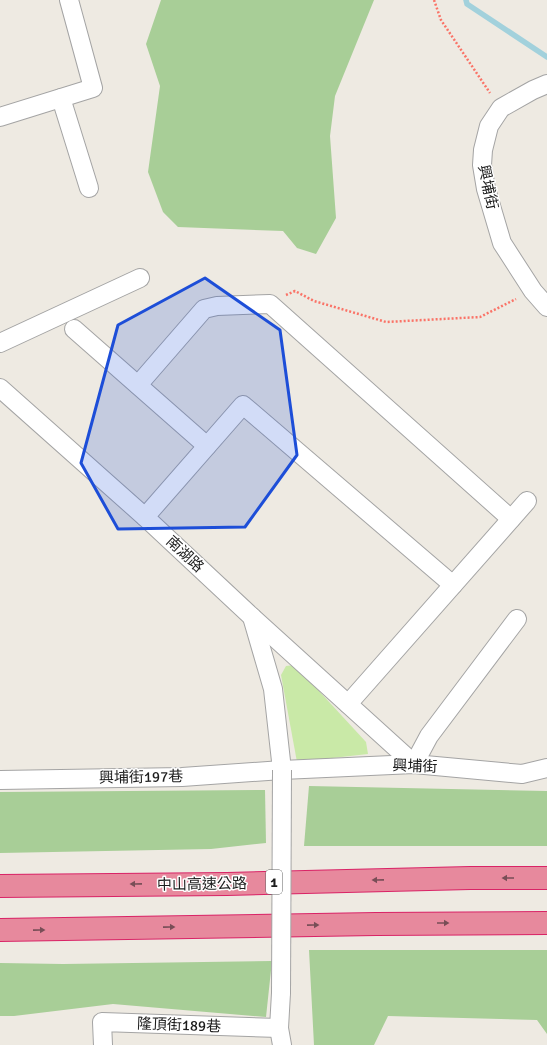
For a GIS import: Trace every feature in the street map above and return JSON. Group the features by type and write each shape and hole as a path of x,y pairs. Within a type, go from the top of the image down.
{"highway":[{"name":"中山高速公路","path":"0,886 227,884 470,878 547,878"},
{"path":"0,930 547,923"}],"street":[{"path":"0,117 93,88 69,0"},
{"name":"興埔街","path":"547,84 501,108 489,126 482,150 482,164 486,189 502,243 533,291 547,307"},
{"path":"61,98 89,188"},
{"path":"0,343 140,278"},
{"path":"138,385 204,309 217,306 270,304 511,519"},
{"path":"74,329 207,446"},
{"name":"南湖路","path":"0,388 145,516 252,617 414,764"},
{"path":"145,516 243,405 454,585"},
{"path":"348,704 527,501"},
{"path":"252,617 273,689 282,770 280,1037"},
{"path":"414,764 430,736 517,619"},
{"name":"興埔街","path":"282,770 414,764 522,774 547,768"},
{"name":"興埔街197巷","path":"0,780 182,777 282,770"},
{"name":"隆頂街189巷","path":"103,1045 102,1022 280,1037"}],"path":[{"path":"434,0 441,20 501,108"},
{"path":"270,304 294,291 314,301 386,322 480,317 533,291"}],"highlighted area":[{"path":"205,278 280,330 297,455 245,527 118,529 81,463 118,325"}],"green space":[{"path":"161,0 374,0 335,96 330,136 336,218 316,254 297,248 283,231 178,227 163,212 148,172 160,86 146,44"},
{"path":"295,665 366,742 368,754 297,762 281,675 286,666"},
{"path":"309,786 547,791 547,846 304,846"},
{"path":"265,790 266,843 211,849 0,853 0,792"},
{"path":"309,950 547,950 547,1034 537,1020 388,1016 374,1045 314,1045"},
{"path":"272,961 266,1017 113,1004 14,1016 0,1016 0,963 63,964"}],"waterway":[{"path":"466,0 467,4 547,57"}]}
